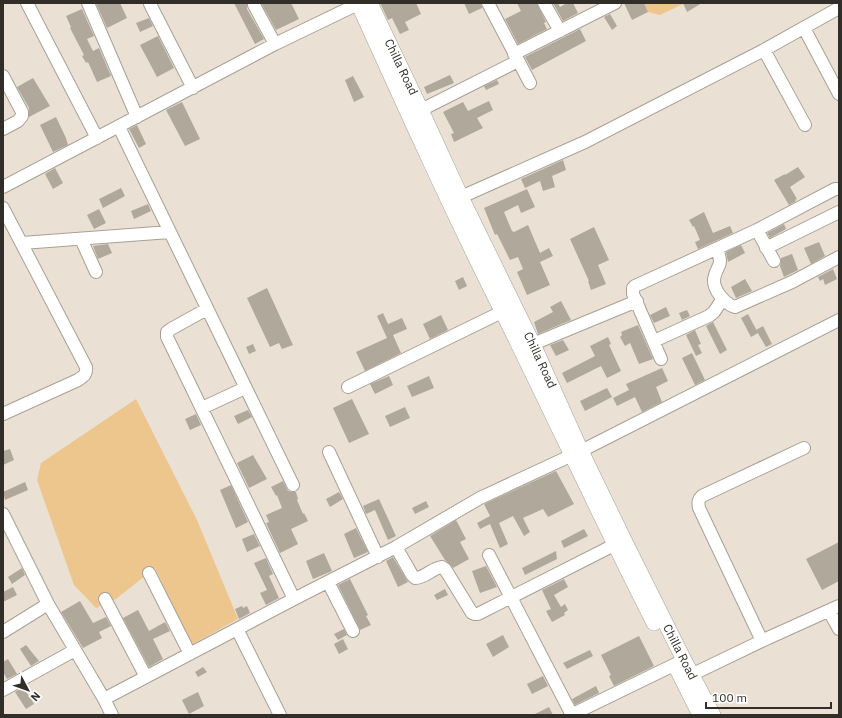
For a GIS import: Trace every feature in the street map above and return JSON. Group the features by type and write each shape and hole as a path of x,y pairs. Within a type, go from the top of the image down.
{"main road":[{"name":"Chilla Road","path":"361,3 421,110 461,197 508,309 576,453 679,662 700,715"},
{"name":"Chilla Road","path":"361,3 442,187 508,309 533,344 614,545 679,662 691,675 713,715"}],"street":[{"path":"27,3 97,138"},
{"path":"88,3 137,117"},
{"path":"3,187 275,44 361,3"},
{"path":"488,3 530,83"},
{"path":"544,3 560,31"},
{"path":"421,110 516,58 560,31 615,3"},
{"path":"150,4 193,88"},
{"path":"254,5 275,44"},
{"path":"461,197 585,142 764,50 839,8"},
{"path":"804,28 839,94"},
{"path":"764,50 805,125"},
{"path":"3,76 22,112 22,116 18,121 3,129"},
{"path":"119,127 293,485"},
{"path":"661,359 632,291 635,286 757,230 835,189 839,189"},
{"path":"3,208 86,366 84,376 78,380 3,414"},
{"path":"766,248 839,212"},
{"path":"757,230 774,261"},
{"path":"22,244 170,232"},
{"path":"81,239 96,272"},
{"path":"717,249 721,259 714,279 715,284 722,300 735,307 792,282 839,257"},
{"path":"654,341 709,316 714,312 722,300"},
{"path":"533,344 637,301"},
{"path":"207,309 171,329 168,332 167,337 294,599"},
{"path":"348,387 508,309"},
{"path":"104,699 294,599 378,557 480,498 576,453 839,320"},
{"path":"202,408 245,388"},
{"path":"762,641 699,508 698,502 702,496 804,448"},
{"path":"329,452 378,557"},
{"path":"3,514 48,604 112,715"},
{"path":"396,547 415,578 419,578 438,568 442,567 445,569 472,612 478,614 614,545"},
{"path":"489,555 572,715 679,662"},
{"path":"149,573 190,654"},
{"path":"328,582 353,631"},
{"path":"105,599 146,677"},
{"path":"3,632 48,604"},
{"path":"691,675 834,608 839,629"},
{"path":"237,629 280,715"},
{"path":"3,690 75,650"}],"shaded area":[{"path":"644,3 685,3 660,15 648,12"},
{"path":"136,399 197,520 238,619 191,645 155,568 116,599 96,608 74,585 37,480 41,463"}],"building":[{"path":"96,3 120,3 127,18 107,28"},
{"path":"234,3 247,3 247,9 264,39 255,44"},
{"path":"261,3 291,3 299,19 276,30"},
{"path":"380,3 416,3 421,14 405,22 409,30 400,34 392,18 388,20"},
{"path":"464,3 481,3 482,8 469,14"},
{"path":"517,3 537,3 546,22 544,23 547,29 518,44 505,19 521,11"},
{"path":"553,3 558,3 560,7 567,3 573,3 578,13 563,21"},
{"path":"624,3 644,3 648,12 632,20"},
{"path":"683,3 702,3 687,12"},
{"path":"82,9 94,36 87,39 93,51 99,48 111,76 97,82 88,62 86,63 82,56 84,55 70,28 71,27 66,16"},
{"path":"610,14 617,26 612,30 604,17"},
{"path":"149,18 153,26 140,32 136,23"},
{"path":"580,29 586,41 532,70 525,57"},
{"path":"158,36 174,68 157,77 140,45"},
{"path":"450,75 454,83 427,94 424,87"},
{"path":"353,76 364,97 354,102 345,80"},
{"path":"33,78 50,106 29,117 29,108 17,87"},
{"path":"497,80 499,84 486,90 484,86"},
{"path":"489,101 493,110 477,118 483,128 454,142 451,134 454,133 443,112 463,102 468,111"},
{"path":"182,102 200,139 185,146 166,110"},
{"path":"56,117 68,145 53,152 40,125"},
{"path":"137,125 146,144 139,148 129,129"},
{"path":"563,160 566,170 552,176 555,187 543,191 540,181 525,188 521,179"},
{"path":"798,167 805,177 790,187 797,199 789,205 774,180"},
{"path":"55,168 63,183 53,189 45,174"},
{"path":"121,188 125,196 103,208 99,199"},
{"path":"527,189 535,207 521,213 518,205 504,212 512,231 514,232 528,225 540,253 549,248 553,256 540,262 550,285 527,295 517,272 523,269 518,257 510,260 497,234 495,235 484,208"},
{"path":"148,204 151,211 134,219 131,211"},
{"path":"99,209 106,223 94,229 87,215"},
{"path":"704,212 713,233 730,226 733,233 698,249 695,242 700,240 694,226 693,227 689,220"},
{"path":"784,224 786,229 770,238 767,233"},
{"path":"594,227 609,260 598,265 606,284 591,290 589,281 570,239"},
{"path":"819,242 825,256 811,264 804,248"},
{"path":"108,244 112,253 98,259 93,246"},
{"path":"741,245 745,253 728,262 726,252"},
{"path":"792,254 798,270 784,277 780,266 781,258"},
{"path":"833,269 837,279 825,285 823,279 820,281 818,277"},
{"path":"463,277 467,286 459,290 455,281"},
{"path":"745,279 752,291 736,298 731,287"},
{"path":"267,288 293,345 282,349 279,343 270,347 247,298"},
{"path":"561,301 571,320 538,334 534,322 553,312 550,307"},
{"path":"666,307 670,316 654,323 650,315"},
{"path":"687,310 690,316 682,320 679,313"},
{"path":"383,313 388,324 402,318 407,329 393,335 401,353 365,371 356,352 387,338 377,316"},
{"path":"748,314 758,333 751,337 741,318"},
{"path":"441,315 448,330 430,339 423,324"},
{"path":"713,322 727,350 720,354 706,326"},
{"path":"638,325 653,359 639,364 630,343 625,346 620,337 622,335 621,332"},
{"path":"763,326 772,344 766,347 756,330"},
{"path":"695,330 701,344 698,345 702,353 696,356 686,335"},
{"path":"608,337 611,344 609,345 621,371 607,378 601,366 567,383 562,373 595,356 590,346"},
{"path":"563,340 569,350 556,356 550,345"},
{"path":"253,344 256,351 249,354 246,347"},
{"path":"692,353 705,380 695,385 682,358"},
{"path":"662,368 668,381 656,387 662,402 642,412 635,397 617,406 613,398 629,390 626,384"},
{"path":"389,376 393,385 375,394 370,384"},
{"path":"429,376 434,388 412,397 407,386"},
{"path":"607,388 612,397 585,411 580,401"},
{"path":"352,399 369,434 349,443 333,408"},
{"path":"405,407 410,418 390,427 385,416"},
{"path":"248,410 252,417 238,424 234,416"},
{"path":"196,414 201,425 190,430 185,419"},
{"path":"10,449 14,460 3,465 3,451"},
{"path":"253,455 267,479 249,488 237,463"},
{"path":"556,471 574,504 548,517 543,509 523,518 530,532 524,536 513,516 499,523 508,544 500,548 490,524 480,529 477,523 490,516 484,504"},
{"path":"283,481 288,491 296,492 297,500 308,521 291,529 298,544 280,553 266,523 269,522 266,515 282,508 277,495 276,496 271,487"},
{"path":"25,482 28,490 5,500 3,492"},
{"path":"231,485 248,522 236,528 220,490"},
{"path":"339,492 343,499 330,507 326,499"},
{"path":"379,499 396,536 388,540 375,510 366,514 363,506"},
{"path":"426,501 429,507 415,514 412,508"},
{"path":"456,520 466,539 460,542 469,559 453,568 445,560 430,536"},
{"path":"356,528 368,552 354,558 344,534"},
{"path":"584,529 588,536 564,548 561,541"},
{"path":"254,534 260,546 247,552 242,539"},
{"path":"839,542 839,581 822,590 806,559"},
{"path":"556,551 557,559 525,575 522,568"},
{"path":"324,553 332,571 313,579 306,561"},
{"path":"393,557 408,582 398,587 386,561"},
{"path":"266,558 273,574 269,576 279,598 266,605 260,593 267,590 254,563"},
{"path":"486,566 497,587 480,593 472,571"},
{"path":"22,568 25,575 12,584 8,577"},
{"path":"350,579 368,615 366,616 371,625 360,630 338,585"},
{"path":"564,579 568,587 554,595 561,607 565,604 568,610 564,613 565,615 552,622 546,611 551,609 542,590"},
{"path":"13,587 17,595 3,602 3,592"},
{"path":"445,589 448,595 437,600 434,595"},
{"path":"80,601 93,623 106,617 111,626 99,632 102,638 83,648 61,612"},
{"path":"242,606 243,608 247,606 250,613 239,619 235,609"},
{"path":"138,610 149,631 165,622 170,631 153,639 163,659 149,667 123,618"},
{"path":"344,629 347,635 338,640 334,634"},
{"path":"503,635 509,647 493,657 486,644"},
{"path":"639,636 654,666 614,686 609,676 611,675 601,655"},
{"path":"343,639 348,649 339,654 334,644"},
{"path":"26,645 39,661 31,666 20,649"},
{"path":"590,650 593,656 567,669 563,663"},
{"path":"8,659 17,674 7,679 3,672 3,662"},
{"path":"203,667 207,672 198,677 195,672"},
{"path":"543,676 548,686 532,694 527,684"},
{"path":"596,686 599,693 575,705 572,699"},
{"path":"23,687 34,704 26,709 15,692"},
{"path":"198,692 204,706 189,714 182,700"},
{"path":"549,707 553,715 533,715"}]}
